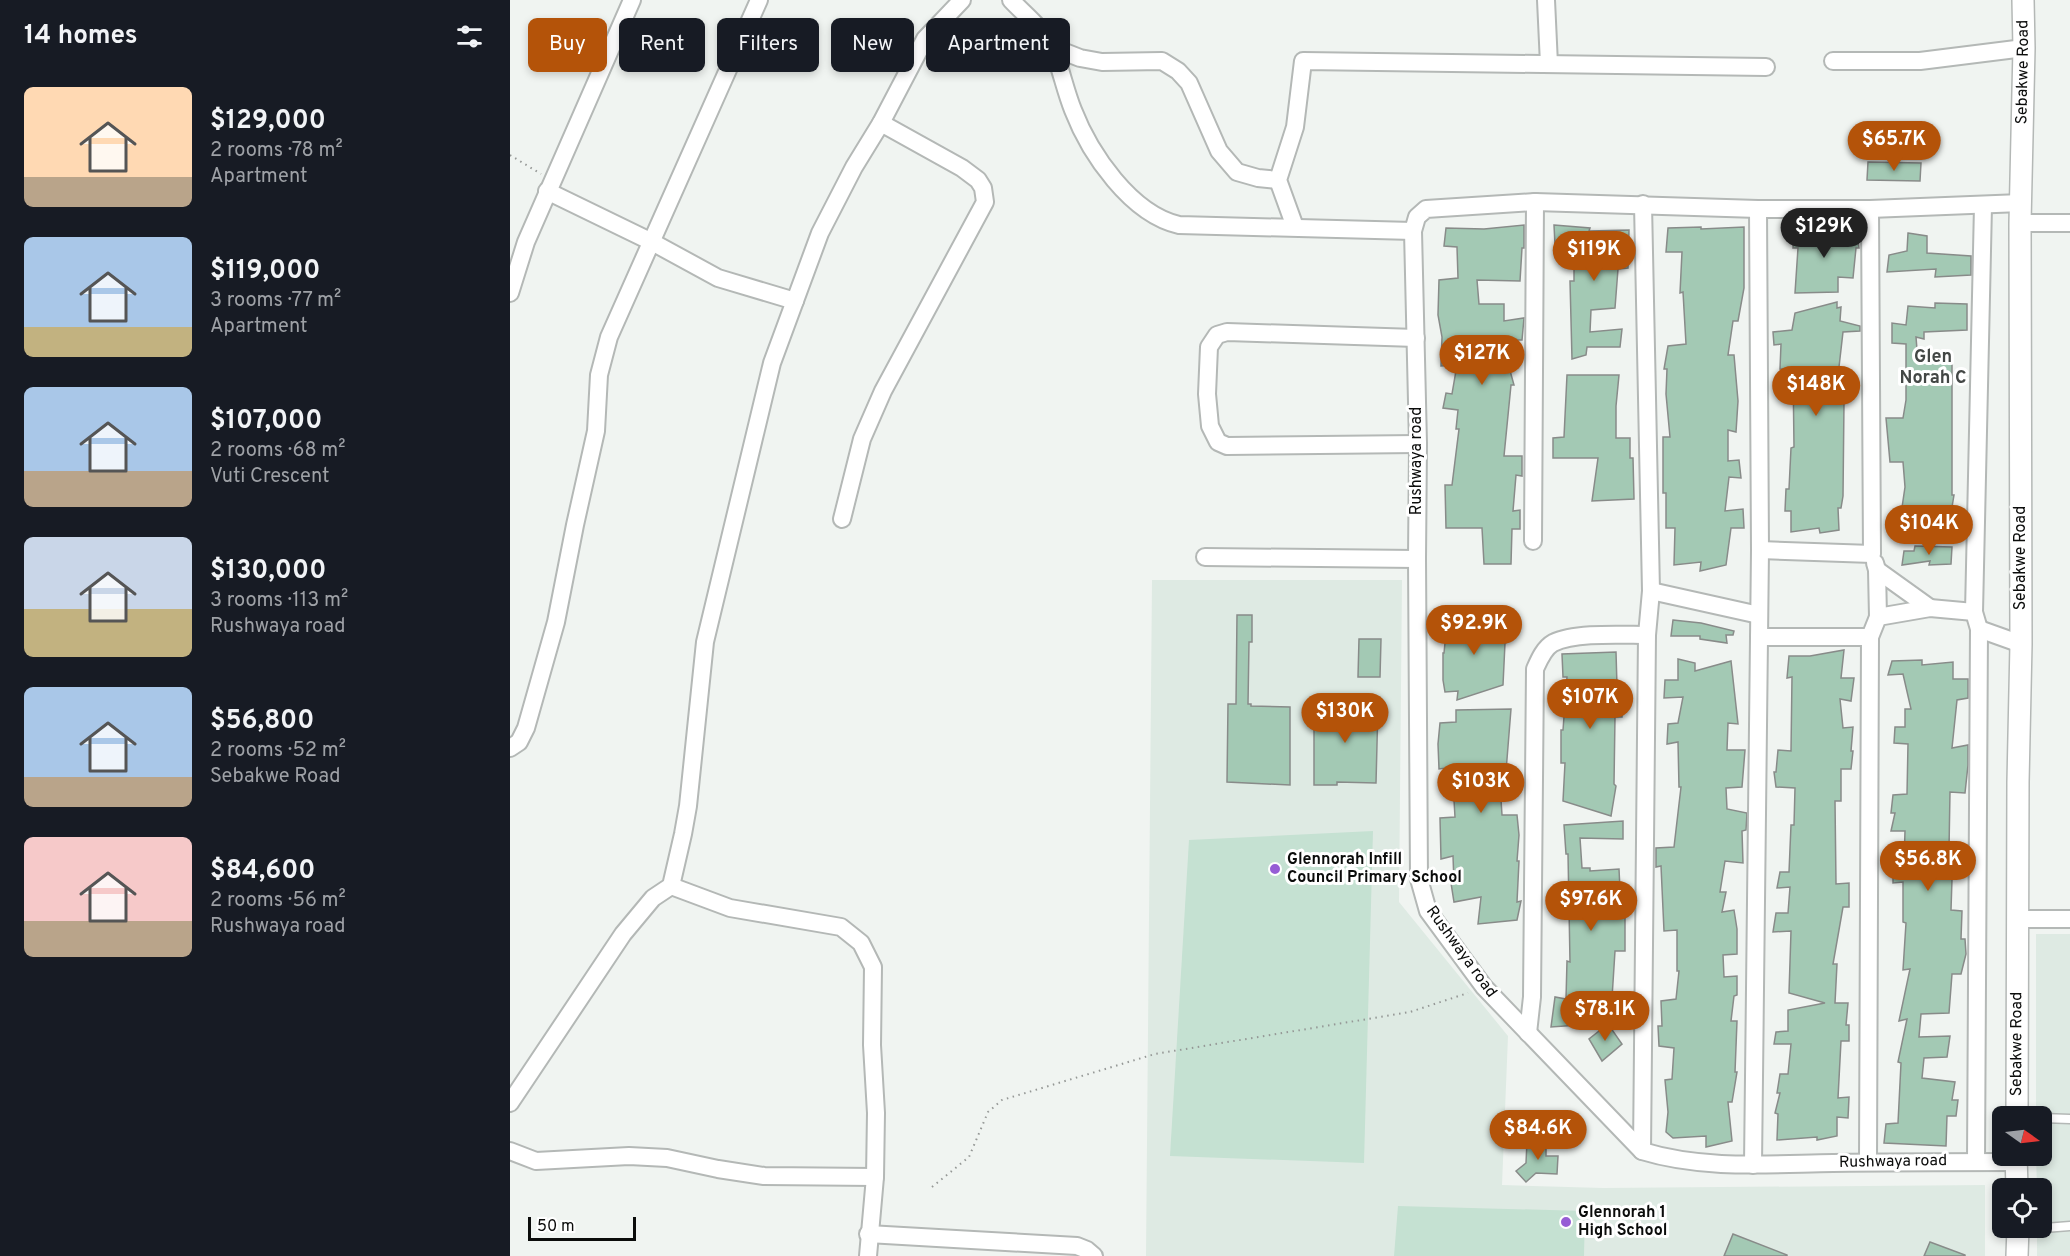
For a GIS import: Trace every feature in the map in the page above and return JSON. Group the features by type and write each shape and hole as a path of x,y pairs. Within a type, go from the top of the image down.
{"street":[{"path":"510,293 526,242 632,0"},
{"path":"510,748 519,742 526,728 556,622 596,431 599,375 609,337 759,0"},
{"path":"510,1103 623,934 654,898 671,886 688,806 705,642 772,363 820,232 854,167 881,123 925,39 962,0"},
{"path":"1011,0 1027,18"},
{"path":"1546,0 1549,64"},
{"name":"Sebakwe Road","path":"2018,1106 2017,919 2021,644 2021,213 2024,0"},
{"path":"1833,62 1920,61 2024,48"},
{"path":"1070,54 1102,62 1162,61 1178,71 1189,83 1219,151 1237,172 1258,178 1278,180"},
{"path":"1294,227 1278,180 1295,127 1303,61 1766,67"},
{"path":"1060,72 1085,138 1112,178 1149,213 1166,222 1179,225 1413,231 1417,217 1426,208 1535,202 1758,209 1983,206 2070,223"},
{"path":"842,519 862,440 883,391 985,202 983,188 978,180 962,168 881,123"},
{"path":"550,186 718,278 795,301"},
{"path":"1533,542 1535,202"},
{"path":"1642,1151 1647,635 1651,591 1643,204"},
{"path":"1976,1162 1979,629 1974,612 1983,206"},
{"path":"1753,1165 1760,550 1758,209"},
{"path":"1868,1162 1870,637 1878,617 1874,562 1870,209"},
{"name":"Rushwaya road","path":"1413,231 1418,444 1419,879 1428,911 1484,987 1642,1151 1688,1162 1753,1165 1992,1160"},
{"path":"1416,338 1227,332 1217,335 1209,347 1207,394 1210,426 1218,442 1227,446 1418,444"},
{"path":"1760,550 1874,562 1930,608"},
{"path":"1205,557 1417,559"},
{"path":"1651,591 1759,615"},
{"path":"1878,617 1930,608 1974,612"},
{"path":"1979,629 2021,644"},
{"path":"1528,1033 1532,997 1534,669 1542,654 1553,643 1582,636 1647,635"},
{"path":"1759,637 1870,637"},
{"path":"671,886 730,908 841,927 861,943 873,967 875,1177 868,1234 868,1256"},
{"path":"2017,919 2070,919"},
{"path":"510,1152 536,1161 629,1156 667,1158 764,1176 875,1177"},
{"path":"868,1234 1077,1246 1094,1256"},
{"path":"2017,1256 2018,1238"}],"lane":[{"path":"2052,1118 2070,1119"},
{"path":"2052,1228 2070,1227"}],"path":[{"path":"510,155 550,186"},
{"path":"932,1187 969,1157 988,1112 1002,1100 1155,1054 1410,1012 1484,987"}],"shaded area":[{"name":"Glennorah Infill Council Primary School","path":"1152,580 1402,580 1399,902 1508,1036 1502,1185 1603,1188 1985,1185 1985,1256 1146,1256"},
{"path":"2036,934 2070,934 2070,1256 2037,1256 2037,1238 2052,1238 2052,1178 2037,1178 2036,1166 2052,1166 2052,1106 2036,1106"}],"green space":[{"path":"1373,831 1364,1163 1170,1156 1189,840"},
{"path":"1398,1206 1585,1211 1584,1256 1394,1256"}],"building":[{"path":"1868,162 1921,163 1920,181 1867,180"},
{"path":"1524,225 1520,281 1477,280 1479,304 1504,304 1504,321 1524,318 1522,340 1513,340 1509,367 1514,385 1511,385 1504,456 1522,456 1522,476 1516,475 1513,511 1520,510 1520,529 1512,529 1511,564 1484,564 1482,528 1446,528 1445,485 1452,485 1459,429 1456,429 1458,410 1443,408 1446,393 1452,394 1457,365 1441,366 1442,337 1438,315 1439,280 1458,278 1457,247 1444,246 1446,228 1484,229"},
{"path":"1554,225 1590,228 1589,231 1629,230 1628,268 1618,269 1615,308 1591,310 1590,332 1622,329 1620,347 1587,347 1586,355 1572,359 1570,281 1574,281 1574,245 1555,245"},
{"path":"1701,227 1701,229 1744,227 1744,288 1738,321 1733,321 1728,355 1734,355 1738,401 1736,432 1728,430 1728,461 1739,460 1741,478 1729,477 1725,511 1743,509 1744,528 1731,528 1726,565 1700,571 1701,562 1674,565 1675,528 1666,528 1666,493 1663,493 1663,437 1670,437 1666,394 1667,369 1664,369 1668,346 1686,344 1683,292 1680,293 1682,252 1666,252 1668,228"},
{"path":"1856,229 1859,248 1856,248 1853,278 1838,277 1838,292 1795,293 1798,248 1793,248 1794,231"},
{"path":"1908,233 1927,236 1927,253 1971,256 1971,275 1935,277 1936,269 1887,272 1889,255 1907,251"},
{"path":"1837,302 1837,308 1841,307 1840,321 1860,326 1860,331 1843,332 1835,402 1844,402 1843,496 1841,508 1838,508 1839,530 1820,533 1819,528 1791,532 1791,511 1785,511 1786,489 1789,489 1791,448 1794,447 1793,369 1780,369 1781,344 1774,345 1773,332 1792,330 1795,313"},
{"path":"1935,303 1967,304 1967,330 1924,332 1924,339 1916,337 1918,362 1941,362 1941,355 1952,355 1952,495 1954,495 1949,525 1929,526 1900,521 1905,487 1903,462 1890,462 1886,418 1903,418 1906,400 1906,344 1892,343 1892,323 1906,325 1908,306 1935,308"},
{"path":"1567,375 1619,375 1616,438 1630,438 1634,499 1592,501 1598,458 1553,458 1553,438 1564,437"},
{"path":"1915,546 1952,547 1951,564 1929,565 1930,561 1902,565 1904,551 1914,551"},
{"path":"1237,615 1252,615 1248,704 1290,707 1290,785 1227,782 1228,704 1236,704"},
{"path":"1474,616 1474,624 1512,620 1508,642 1505,643 1503,685 1457,700 1458,691 1445,692 1443,680 1443,653 1447,623 1460,622 1460,618"},
{"path":"1673,620 1701,623 1734,631 1733,635 1726,635 1727,643 1700,639 1700,636 1671,636"},
{"path":"1359,639 1381,639 1380,677 1358,677"},
{"path":"1844,650 1841,678 1854,678 1851,701 1840,699 1843,728 1853,727 1851,751 1853,751 1851,769 1841,769 1841,801 1835,801 1836,884 1849,883 1849,907 1843,907 1833,964 1837,964 1835,1003 1848,1003 1846,1025 1849,1025 1849,1041 1841,1041 1838,1098 1849,1097 1848,1118 1837,1117 1837,1136 1817,1140 1817,1137 1777,1140 1778,1114 1775,1113 1780,1093 1777,1093 1780,1074 1788,1074 1791,1044 1774,1044 1776,1032 1788,1031 1788,1010 1825,1003 1789,993 1791,931 1773,932 1776,913 1788,913 1790,887 1777,888 1780,872 1789,872 1791,825 1794,825 1795,788 1776,787 1774,772 1776,772 1778,750 1791,751 1792,677 1787,678 1789,656 1810,656"},
{"path":"1616,652 1617,686 1623,685 1622,717 1615,717 1614,784 1616,786 1611,816 1563,801 1565,763 1561,763 1561,730 1563,730 1567,677 1563,677 1562,654"},
{"path":"1678,659 1695,663 1695,671 1731,661 1738,724 1728,723 1727,750 1745,750 1742,787 1726,788 1727,809 1747,813 1746,830 1742,831 1743,863 1725,861 1720,892 1726,892 1722,912 1734,910 1737,929 1737,954 1723,955 1724,977 1737,976 1737,995 1734,996 1731,1021 1737,1021 1735,1072 1737,1072 1732,1102 1728,1102 1732,1141 1706,1147 1706,1136 1673,1138 1666,1132 1668,1112 1665,1080 1672,1079 1674,1048 1659,1046 1658,1026 1662,1026 1661,1001 1676,999 1679,971 1677,971 1677,930 1664,931 1661,866 1656,867 1656,848 1674,847 1681,787 1679,787 1678,742 1667,744 1668,724 1678,723 1683,697 1664,698 1665,680 1678,680"},
{"path":"1922,660 1922,665 1953,662 1953,679 1968,679 1968,698 1957,700 1952,748 1968,745 1965,793 1950,792 1949,849 1953,849 1951,910 1962,911 1961,939 1965,939 1966,954 1961,974 1952,974 1949,1013 1921,1014 1919,1037 1950,1036 1947,1057 1924,1058 1922,1078 1955,1082 1952,1100 1958,1100 1956,1116 1947,1116 1946,1146 1884,1143 1886,1124 1898,1123 1901,1063 1898,1062 1907,1019 1899,1021 1910,969 1903,970 1906,923 1903,922 1903,882 1893,883 1893,864 1904,863 1905,831 1891,831 1895,813 1891,813 1893,795 1907,794 1908,744 1894,743 1895,727 1905,727 1905,709 1911,709 1903,674 1888,675 1892,661"},
{"path":"1378,705 1376,783 1337,782 1337,785 1314,785 1314,706"},
{"path":"1511,709 1505,784 1500,784 1502,815 1517,815 1519,835 1517,861 1519,861 1517,902 1521,901 1517,920 1478,924 1481,897 1454,902 1451,883 1454,883 1453,856 1441,859 1440,818 1455,817 1454,800 1461,799 1453,767 1439,769 1440,723 1456,722 1456,710"},
{"path":"1623,821 1623,839 1580,838 1582,868 1590,868 1590,871 1619,869 1621,910 1625,910 1625,951 1615,951 1612,998 1614,998 1616,1018 1605,1019 1607,1023 1551,1027 1555,997 1566,999 1567,961 1570,962 1568,854 1566,854 1564,825"},
{"path":"1608,1024 1622,1044 1602,1061 1589,1039"},
{"path":"1527,1141 1546,1142 1546,1156 1558,1156 1557,1174 1536,1173 1526,1182 1516,1171 1526,1163"},
{"path":"1733,1234 1787,1255 1787,1256 1724,1256"},
{"path":"1930,1242 1965,1255 1965,1256 1924,1256"}],"place":[{"name":"Glennorah Infill Council Primary School","path":"1275,869"},
{"name":"Glennorah 1 High School","path":"1566,1222"}],"district":[{"name":"Glen Norah C","path":"1933,367"}]}
